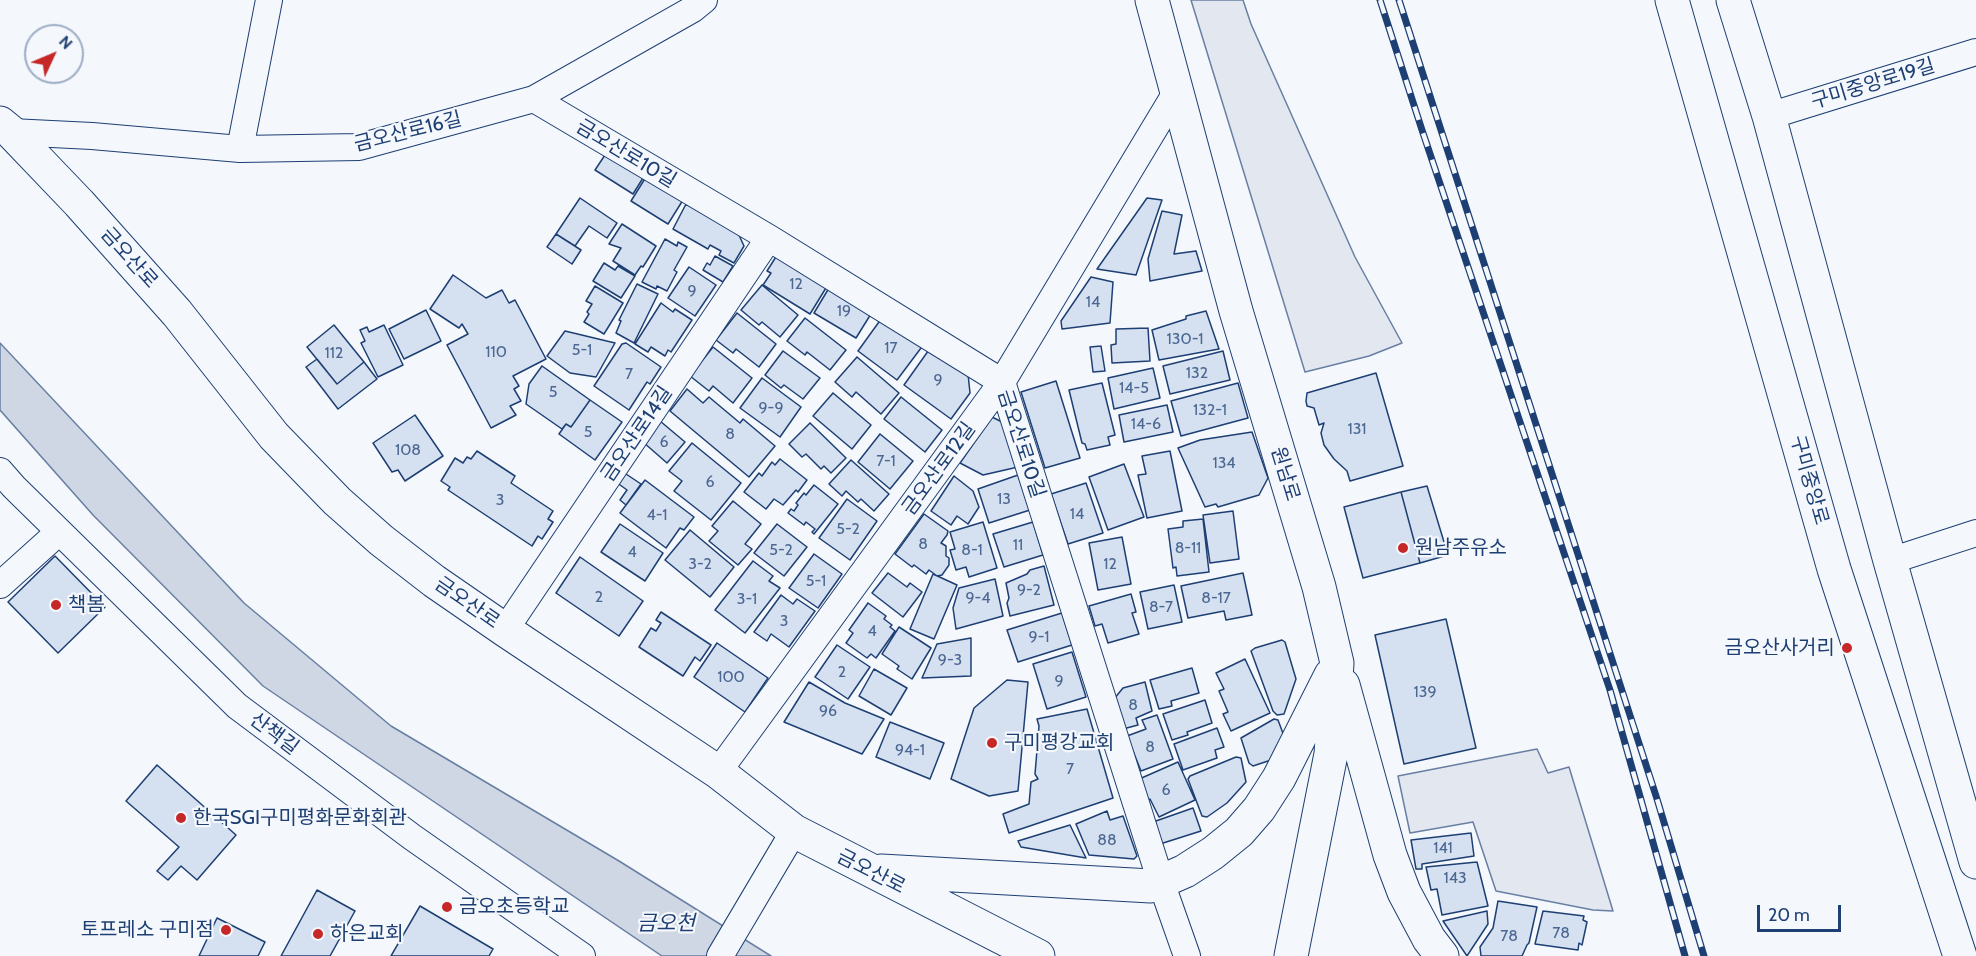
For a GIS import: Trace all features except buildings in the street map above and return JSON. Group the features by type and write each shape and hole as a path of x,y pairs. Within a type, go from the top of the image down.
{"street":[{"path":"240,149 269,0"},
{"name":"원남로","path":"1152,0 1236,311 1319,587 1337,663 1330,754 1291,956"},
{"name":"구미중앙로","path":"1672,0 1834,569 1960,956"},
{"path":"1733,0 1769,116 1890,561 1976,862"},
{"name":"금오산로16길","path":"6,128 240,149 359,147 534,99 690,3"},
{"name":"구미중앙로19길","path":"1769,116 1976,52"},
{"name":"금오산로12길","path":"718,772 1002,382 1177,91"},
{"name":"금오산로10길","path":"534,99 769,238 1002,382 1161,882 1187,956"},
{"name":"금오산로","path":"6,128 125,254 177,313 274,436 337,501 399,554 505,630 718,772 794,831 868,871 1038,956"},
{"name":"금오산로14길","path":"505,630 769,238"},
{"name":"산책길","path":"0,471 237,706 412,837 582,956"},
{"path":"0,585 59,532"},
{"path":"1890,561 1976,533"},
{"path":"868,871 1151,886 1161,882 1185,871 1213,853 1239,832 1259,809 1279,778 1337,663"},
{"path":"1337,663 1390,855 1404,892 1429,939 1442,956"},
{"path":"720,956 794,831"}],"shaded area":[{"path":"1191,0 1243,0 1251,24 1355,257 1402,343 1369,356 1305,372"},
{"path":"1537,749 1548,773 1569,767 1613,911 1593,910 1496,891 1473,822 1410,833 1398,776"}],"water":[{"name":"금오천","path":"0,343 244,603 391,726 619,861 771,956 662,956 263,686 93,515 0,410"}],"railway":[{"path":"1380,0 1610,690 1685,956"},
{"path":"1399,0 1657,799 1704,956"}],"place":[{"name":"원남주유소","path":"1403,548"},
{"name":"책봄","path":"56,605"},
{"name":"금오산사거리","path":"1847,648"},
{"name":"구미평강교회","path":"992,743"},
{"name":"한국SGI구미평화문화회관","path":"181,818"},
{"name":"금오초등학교","path":"447,907"},
{"name":"토프레소 구미점","path":"226,930"},
{"name":"하은교회","path":"318,934"}]}
